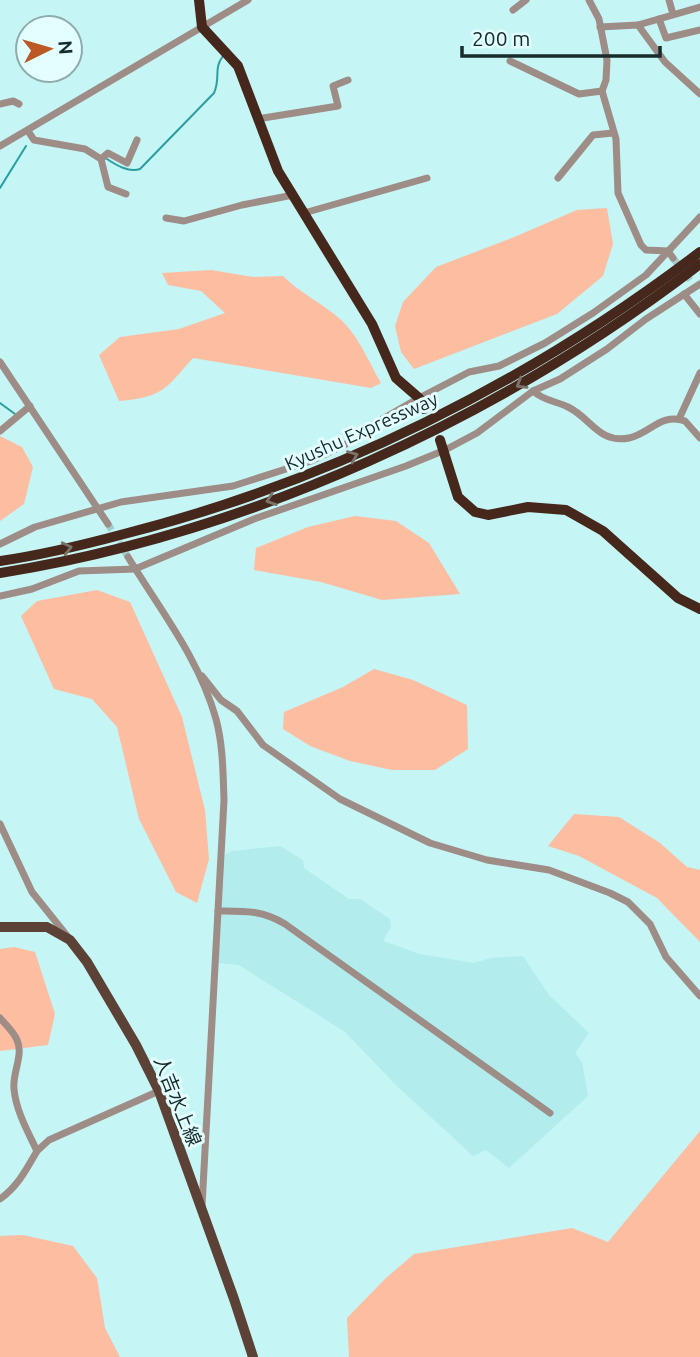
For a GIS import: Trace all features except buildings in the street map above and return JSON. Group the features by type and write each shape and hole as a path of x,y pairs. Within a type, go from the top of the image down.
{"highway":[{"path":"199,0 202,27 238,66 278,171 372,324 396,378 418,398 424,409"},
{"name":"Kyushu Expressway","path":"0,561 92,542 209,510 282,485 364,451 456,407 542,360 625,307 700,252"},
{"name":"Kyushu Expressway","path":"0,573 95,554 201,524 286,495 382,456 497,398 561,361 630,316 700,264"},
{"path":"442,445 458,497 475,512 488,515 528,507 566,510 603,531 678,598 700,609"}],"main road":[{"path":"0,927 47,927 70,940"},
{"name":"人吉水上線","path":"70,940 87,962 136,1045 159,1091 253,1357"}],"street":[{"path":"0,146 248,0"},
{"path":"513,10 526,0"},
{"path":"589,0 600,19 607,60 606,80 602,91 616,139 618,193 641,245 646,250 668,251"},
{"path":"669,0 673,14"},
{"path":"600,27 638,25 700,7"},
{"path":"659,19 666,38 700,30"},
{"path":"638,25 665,62 700,94"},
{"path":"510,61 579,94 602,91"},
{"path":"257,118 338,106 333,86 348,80"},
{"path":"0,104 13,101 19,104"},
{"path":"28,131 34,140 85,149 101,159 108,187 126,194"},
{"path":"558,178 593,135 613,133"},
{"path":"101,159 108,153 127,163 137,140"},
{"path":"304,213 427,178"},
{"path":"166,218 184,222 242,205 293,195"},
{"path":"0,544 35,527 121,502 233,486 311,461 346,444 418,398 469,372 499,366 545,343 646,275 700,218"},
{"path":"668,251 673,258"},
{"path":"0,596 32,589 79,570 135,569 254,519 406,466 442,445 477,433 534,391 560,379 607,349 695,284"},
{"path":"684,294 700,314"},
{"path":"0,362 108,524"},
{"path":"680,419 700,373"},
{"path":"534,391 541,398 569,407 599,433 614,440 631,438 663,420 680,419 690,425 700,438"},
{"path":"0,431 30,406"},
{"path":"128,557 173,625 197,670 216,718 222,755 224,800 202,1213"},
{"path":"197,670 221,700 237,710 263,745 340,799 430,843 478,858 549,870 628,902 650,924 666,957 700,996"},
{"path":"0,824 32,892 70,940"},
{"path":"218,911 256,912 271,915 285,923 550,1113"},
{"path":"0,1018 17,1039 19,1050 13,1079 14,1091 37,1151"},
{"path":"0,1199 13,1190 37,1151 50,1140 159,1091"}],"shaded area":[{"path":"607,208 613,244 603,276 557,314 414,369 401,352 395,326 403,302 436,267 577,210"},
{"path":"211,270 253,277 283,276 346,325 381,383 371,388 193,358 162,390 146,397 119,401 99,355 120,337 179,329 225,313 201,291 168,285 162,273"},
{"path":"0,436 22,447 33,467 24,504 0,521"},
{"path":"355,516 396,521 429,543 460,594 382,600 321,582 254,570 256,548 308,527"},
{"path":"97,590 130,602 182,717 205,810 209,859 197,903 176,892 139,819 117,727 92,699 54,689 21,616 37,601"},
{"path":"374,669 413,680 467,705 468,749 435,770 392,770 350,761 310,746 283,729 284,712 343,687"},
{"path":"574,814 619,817 660,843 687,867 700,870 700,942 657,898 579,856 548,846"},
{"path":"280,846 303,860 304,868 349,899 360,899 390,919 391,927 383,941 420,954 474,963 491,958 523,956 549,995 589,1033 575,1053 582,1062 588,1096 509,1168 486,1150 473,1156 396,1085 345,1032 239,965 218,963 225,855 232,851"},
{"path":"14,947 35,952 55,1014 48,1045 0,1051 0,949"},
{"path":"700,1131 700,1357 349,1357 347,1318 414,1254 572,1228 608,1242"},
{"path":"23,1235 73,1246 97,1278 105,1328 120,1357 0,1357 0,1236"}],"waterway":[{"path":"107,159 127,169 140,169 214,93 218,65 223,56"},
{"path":"0,188 26,146"},
{"path":"0,403 15,414"}],"tunnel":[{"path":"673,258 691,281"},
{"path":"108,524 128,557"}]}
